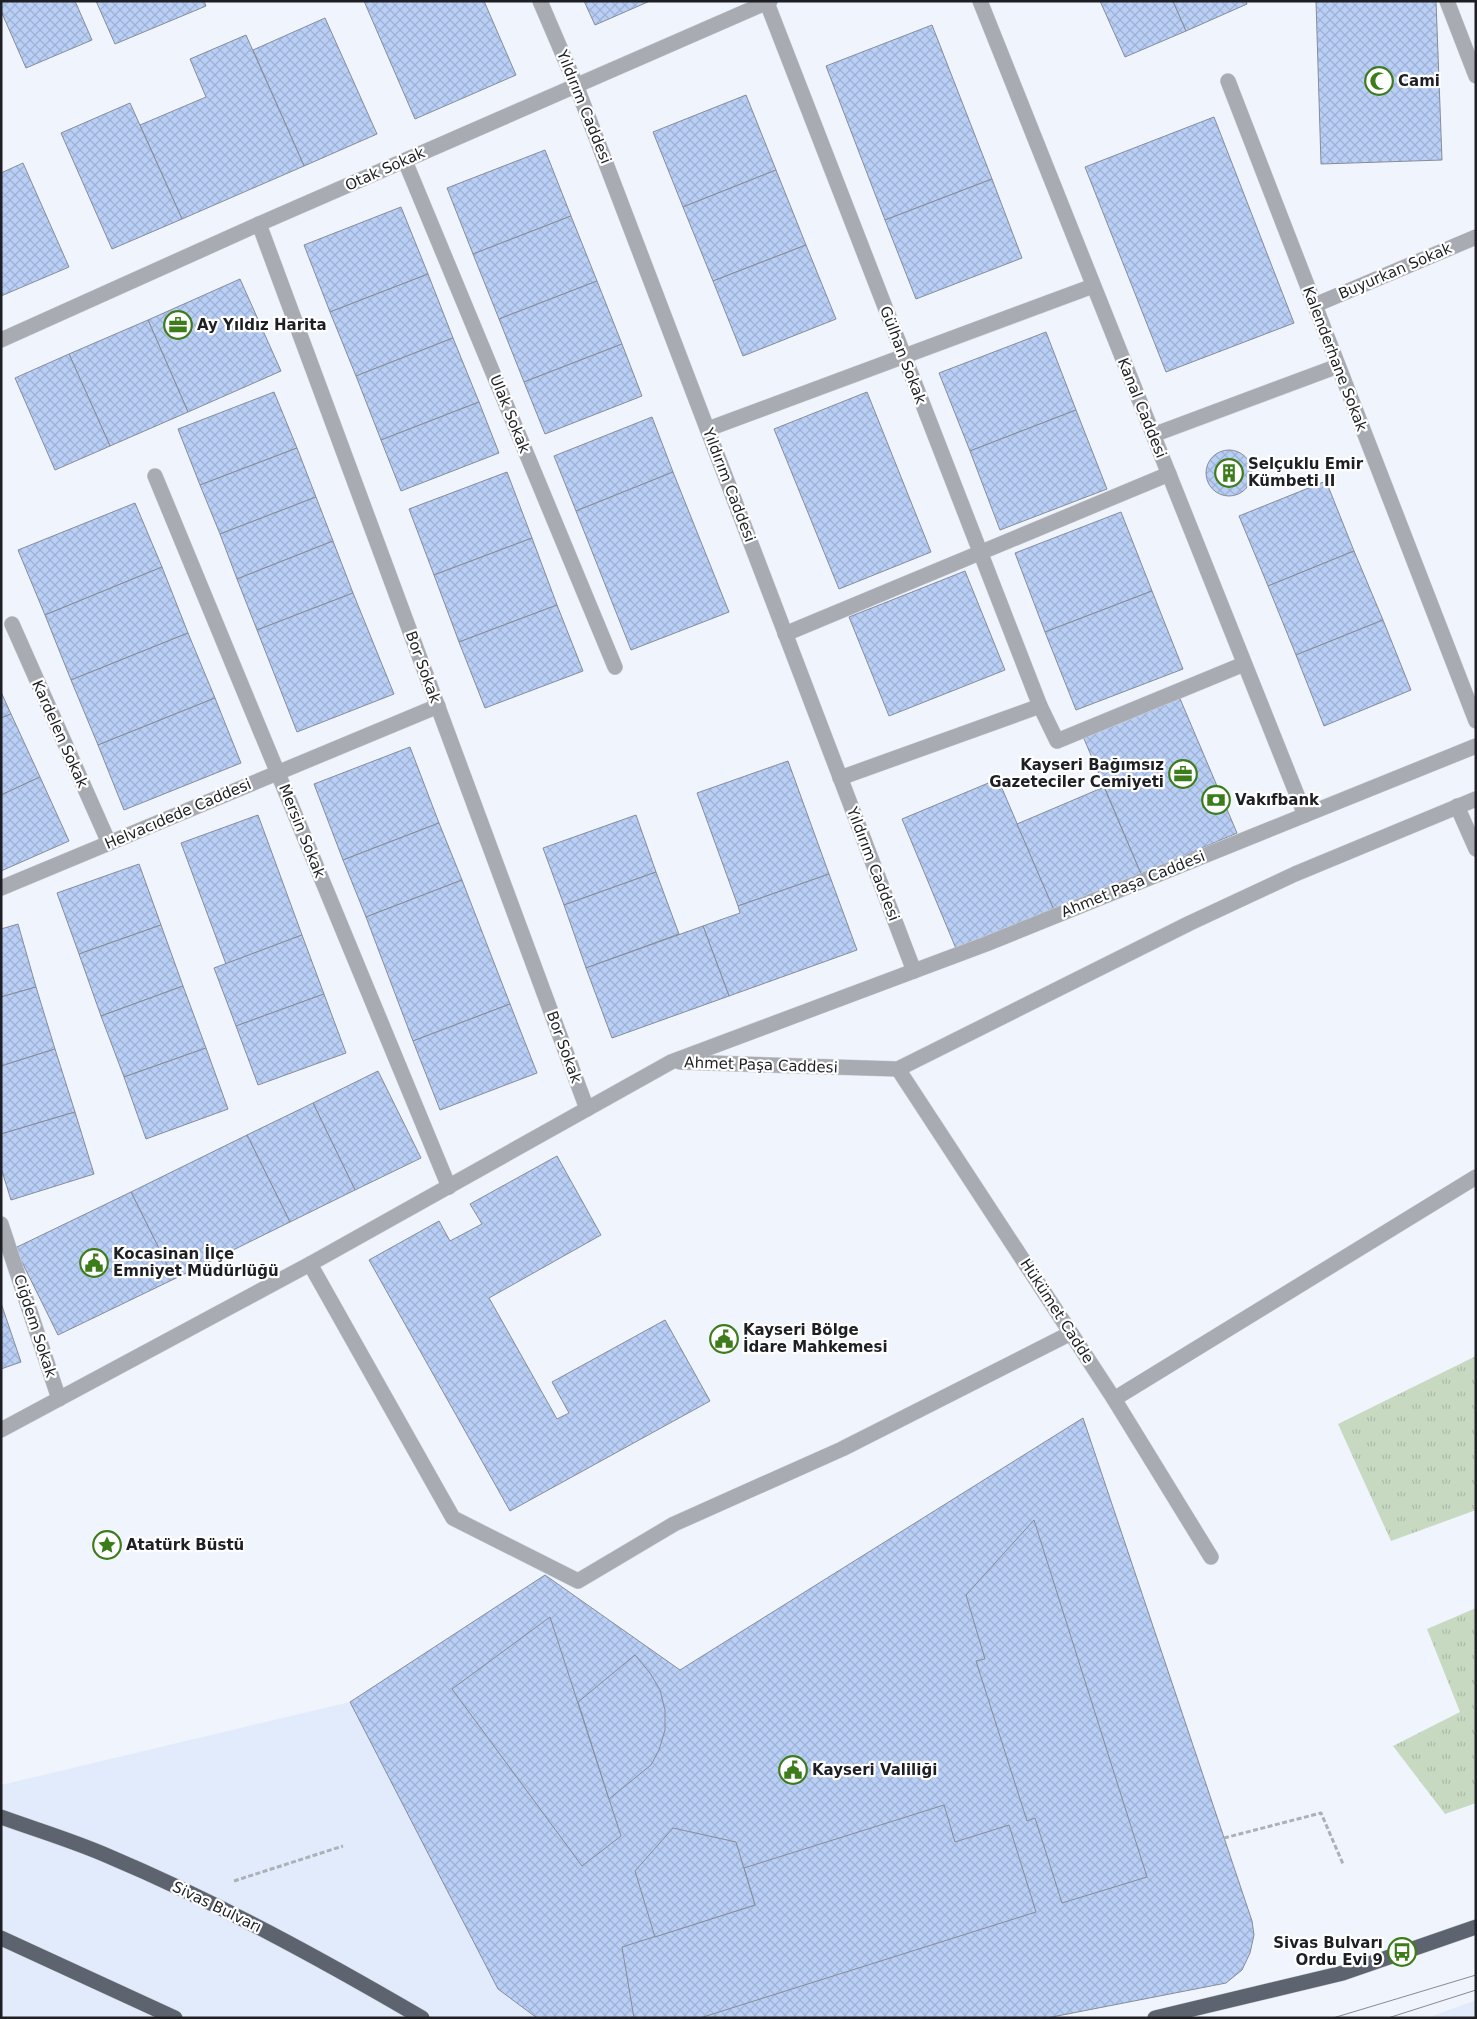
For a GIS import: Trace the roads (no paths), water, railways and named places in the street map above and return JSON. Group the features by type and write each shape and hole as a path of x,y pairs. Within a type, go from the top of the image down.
{"highway":[{"name":"Sivas Bulvarı","path":"1,1817 108,1856 219,1906 328,1963 422,2018"},
{"path":"1155,2018 1343,1973 1476,1927"},
{"path":"1,1938 175,2018"}],"street":[{"name":"Yıldırım Caddesi","path":"540,1 576,86 914,971"},
{"name":"Kanal Caddesi","path":"980,1 1305,815"},
{"path":"1447,1 1476,76"},
{"name":"Otak Sokak","path":"1,340 260,224 768,2"},
{"name":"Gülhan Sokak","path":"768,2 980,553 1040,706 1057,741 1244,664"},
{"name":"Kalenderhane Sokak","path":"1228,81 1476,721"},
{"name":"Ulak Sokak","path":"405,161 615,667"},
{"name":"Bor Sokak","path":"260,224 587,1109"},
{"name":"Buyurkan Sokak","path":"1315,305 1476,237"},
{"path":"708,429 1094,286"},
{"path":"1153,435 1338,366"},
{"path":"785,634 1169,474"},
{"name":"Mersin Sokak","path":"155,476 448,1187"},
{"name":"Kardelen Sokak","path":"12,624 109,843"},
{"name":"Helvacıdede Caddesi","path":"1,888 438,706"},
{"path":"840,778 1040,706"},
{"name":"Ahmet Paşa Caddesi","path":"671,1062 986,944 1476,746"},
{"name":"Ahmet Paşa Caddesi","path":"671,1062 898,1069 1190,923 1304,871 1476,799"},
{"path":"1457,806 1476,849"},
{"path":"1,1430 310,1264 671,1062"},
{"name":"Hükümet Cadde","path":"898,1069 1114,1399 1210,1557"},
{"path":"1114,1399 1476,1177"},
{"name":"Ciğdem Sokak","path":"1,1224 59,1399"},
{"path":"310,1264 453,1518 578,1580 674,1524 842,1449 1071,1332"}],"tram line":[{"path":"1333,2018 1476,1975"},
{"path":"1388,2018 1476,1990"}],"place":[{"name":"Cami","path":"1379,81"},
{"name":"Ay Yıldız Harita","path":"178,325"},
{"name":"Selçuklu Emir Kümbeti II","path":"1229,473"},
{"name":"Kayseri Bağımsız Gazeteciler Cemiyeti","path":"1183,774"},
{"name":"Vakıfbank","path":"1216,800"},
{"name":"Kocasinan İlçe Emniyet Müdürlüğü","path":"94,1263"},
{"name":"Kayseri Bölge İdare Mahkemesi","path":"724,1339"},
{"name":"Atatürk Büstü","path":"107,1545"},
{"name":"Kayseri Valiliği","path":"793,1770"},
{"name":"Sivas Bulvarı Ordu Evi 9","path":"1402,1952"}]}
